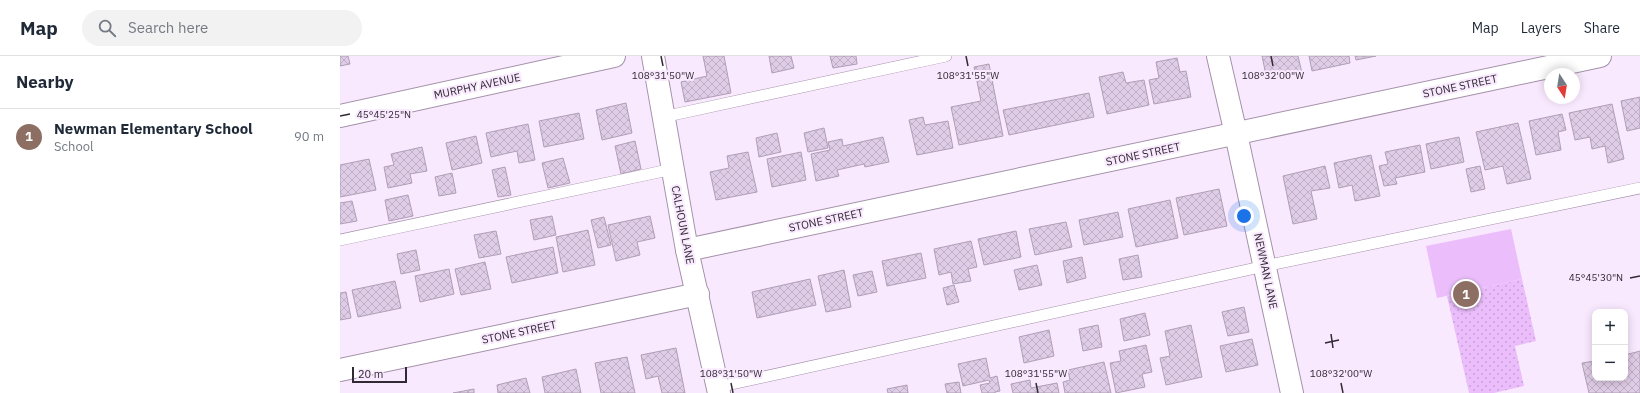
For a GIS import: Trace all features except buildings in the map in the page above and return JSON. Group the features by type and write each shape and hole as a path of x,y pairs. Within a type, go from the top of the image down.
{"street":[{"name":"MURPHY AVENUE","path":"340,116 614,56"},
{"name":"CALHOUN LANE","path":"653,56 687,250 698,294 718,390"},
{"name":"NEWMAN LANE","path":"1218,56 1292,393"},
{"name":"STONE STREET","path":"687,250 1600,56"},
{"name":"STONE STREET","path":"340,370 698,294"}],"lane":[{"path":"663,116 946,56"},
{"path":"340,240 672,169"},
{"path":"718,390 1265,266 1640,188"}],"shaded area":[{"path":"1511,229 1522,279 1437,298 1426,246"},
{"path":"1522,279 1536,341 1515,346 1524,386 1494,393 1469,393 1447,296"}],"place":[{"name":"Newman Elementary School","path":"1466,294"}]}
